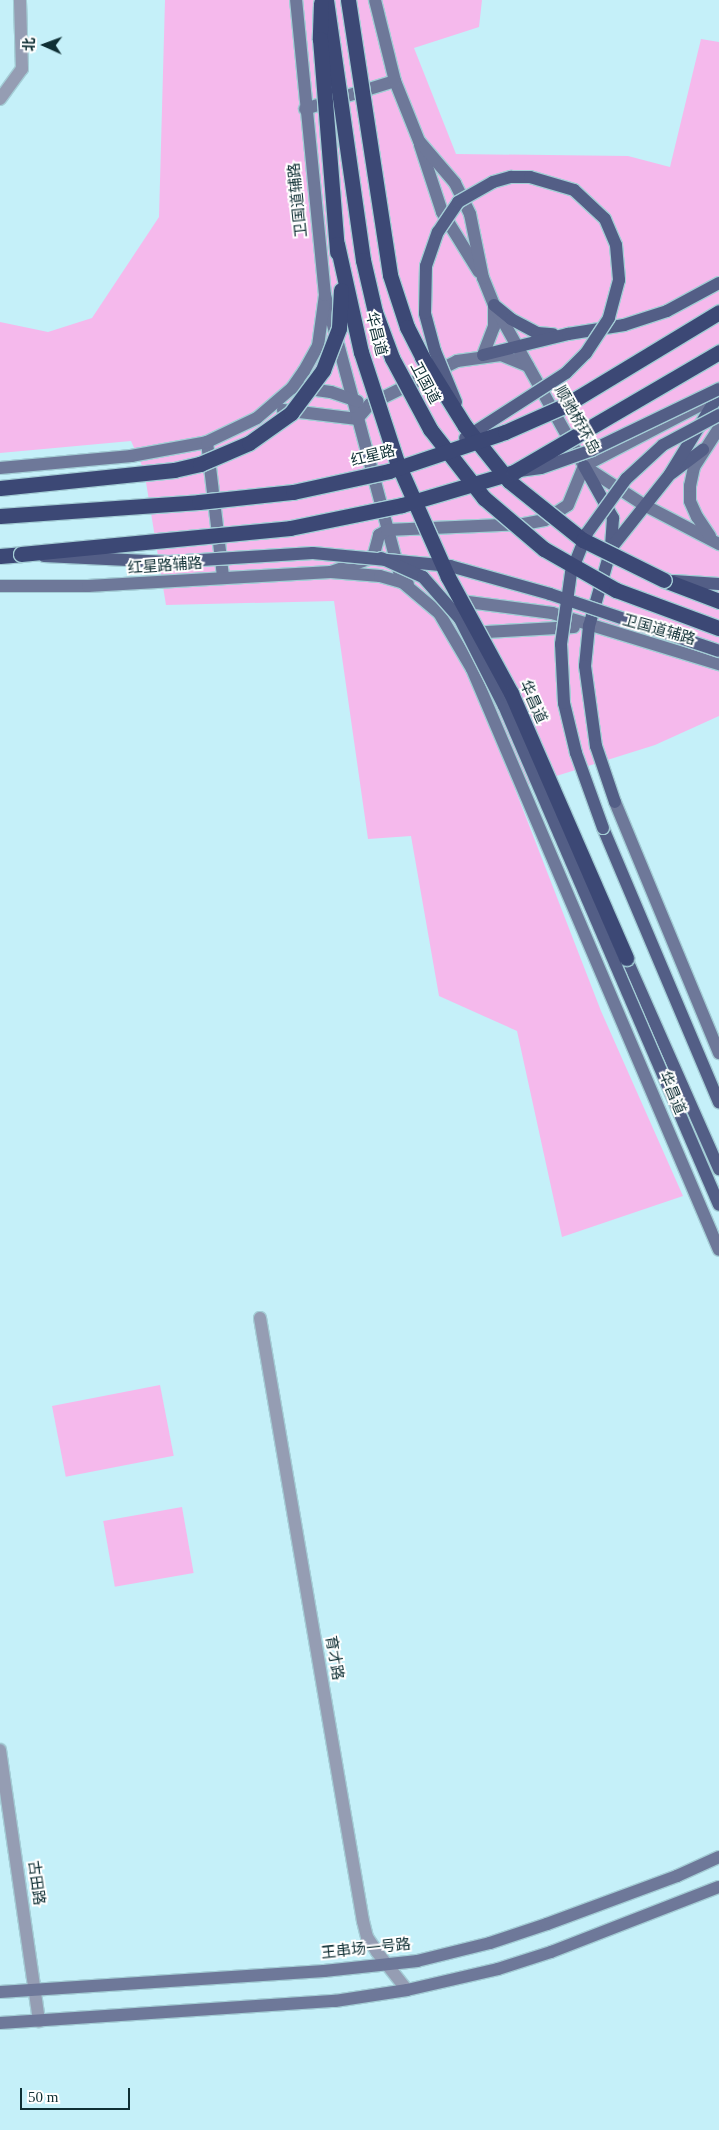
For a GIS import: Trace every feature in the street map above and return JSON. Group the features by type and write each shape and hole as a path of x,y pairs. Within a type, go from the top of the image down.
{"highway":[{"path":"0,488 174,470 235,450 270,430 291,413 307,395 330,357 341,309 320,39 321,0"},
{"name":"卫国道","path":"326,0 363,260 375,312 392,358 430,428 484,498 544,549 616,590 719,628"},
{"name":"卫国道","path":"348,0 390,275 407,327 422,357 465,426 509,481 552,518 584,540 664,580 719,601"},
{"name":"华昌道","path":"337,244 361,352 397,462 448,577 510,693 626,958"},
{"name":"红星路","path":"0,516 199,502 293,492 435,457 506,432 564,406 719,312"},
{"path":"0,556 290,528 402,505 514,472 719,352"}],"main road":[{"path":"435,457 566,373 586,353 609,318 618,280 616,245 605,219 597,209 563,185 530,177 511,177 476,190 458,202 447,216 430,248 424,283 425,313 435,351 465,426"},
{"path":"483,355 568,334 624,324 667,311 719,283"},
{"path":"494,304 511,319 537,333 568,334"},
{"path":"514,472 541,468 592,450 719,393"},
{"path":"611,549 670,474 719,393"},
{"path":"718,1101 584,778 564,703 561,644 570,578 595,520 626,479 656,450 719,415"},
{"path":"670,474 684,466 703,450"},
{"path":"584,466 610,508 614,529 611,549 589,626 586,690 596,746 615,802"},
{"path":"21,554 169,562 288,553 381,558 450,566 488,576 719,651"},
{"path":"381,558 423,578 440,593 460,619 504,706 719,1205"},
{"path":"664,580 719,584"},
{"name":"华昌道","path":"626,958 719,1169"}],"street":[{"path":"0,100 22,70 20,0"},
{"name":"卫国道辅路","path":"292,388 318,346 325,295 305,109 296,0"},
{"path":"375,0 394,81 419,141 442,212 483,278 494,304 528,366"},
{"path":"305,109 394,81"},
{"path":"419,141 455,183 466,206 483,278"},
{"path":"325,295 402,582"},
{"path":"483,355 494,327 494,304"},
{"path":"357,419 370,404 457,361 483,355 501,356 528,366"},
{"name":"顺驰桥环岛","path":"387,530 524,524 545,520 568,505 584,466 528,366"},
{"path":"0,468 131,456 207,442 257,418 292,388 315,389 370,404"},
{"path":"716,542 644,505 584,466 719,393"},
{"path":"271,407 300,415 357,419"},
{"path":"690,501 691,474 703,450 719,428"},
{"path":"207,442 223,577"},
{"path":"686,450 684,466 690,501 702,527 716,542"},
{"name":"红星路辅路","path":"331,572 368,559 374,554 379,535 387,530"},
{"name":"红星路辅路","path":"0,586 88,586 331,572 380,576 455,600 538,610 589,626"},
{"name":"华昌道","path":"402,582 439,613 472,669 719,1250"},
{"path":"452,634 589,626"},
{"name":"卫国道辅路","path":"589,626 719,664"},
{"path":"615,802 719,1053"},
{"name":"育才路","path":"260,1318 363,1921 367,1937 408,1990"},
{"name":"古田路","path":"0,1750 38,2021"},
{"name":"王串场一号路","path":"0,1992 387,1964 448,1954 490,1943 645,1888 719,1857"},
{"path":"0,2023 335,2001 408,1990 498,1969 551,1952 719,1886"}],"shaded area":[{"path":"165,0 482,0 479,27 414,48 456,154 628,156 670,167 701,39 719,42 719,716 655,745 515,789 601,1011 683,1196 562,1237 517,1031 439,996 411,836 368,839 334,601 166,605 144,470 131,441 0,453 0,322 48,332 92,318 159,217"},
{"path":"160,1385 174,1456 66,1477 52,1406"},
{"path":"182,1507 194,1573 115,1587 103,1521"}]}
